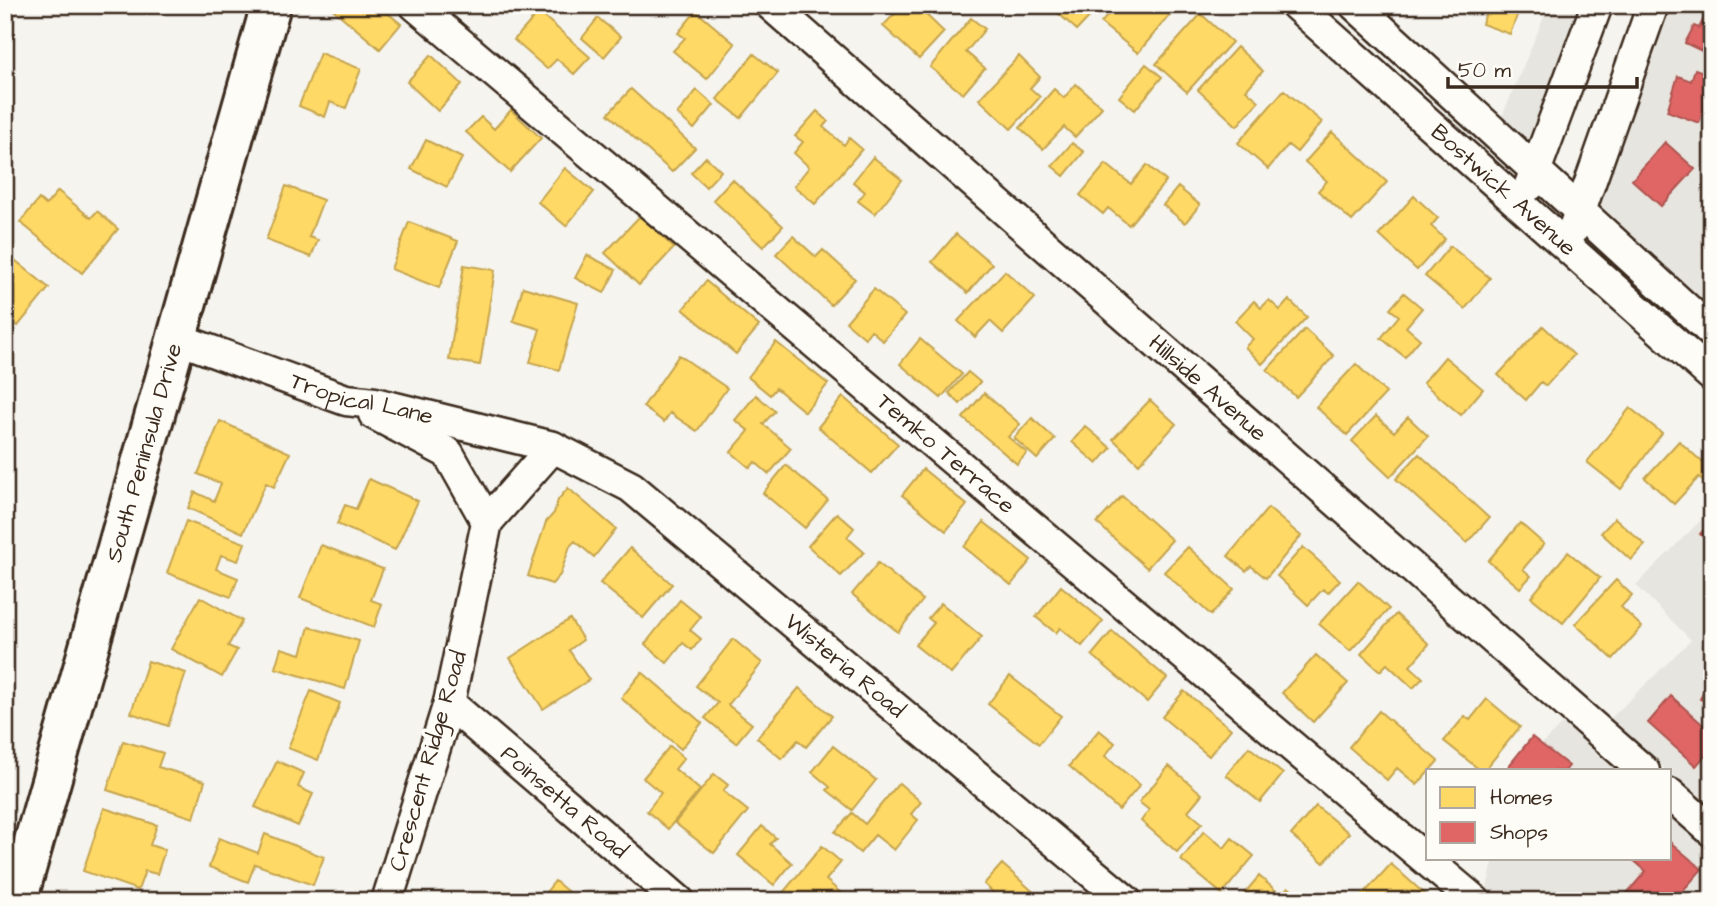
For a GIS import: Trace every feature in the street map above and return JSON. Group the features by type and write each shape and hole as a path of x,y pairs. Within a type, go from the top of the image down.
{"main road":[{"name":"South Peninsula Drive","path":"17,901 271,5"}],"street":[{"name":"Temko Terrace","path":"415,5 1426,860"},
{"name":"Hillside Avenue","path":"771,5 1642,769"},
{"name":"Bostwick Avenue","path":"1296,5 1712,376"},
{"name":"Bostwick Avenue","path":"1355,5 1712,332"},
{"path":"1522,208 1597,5"},
{"path":"1567,248 1653,5"},
{"name":"Tropical Lane","path":"176,338 346,400 375,402 553,447"},
{"path":"346,400 448,453 487,522 553,447"},
{"name":"Wisteria Road","path":"553,447 631,486 1126,901"},
{"name":"Crescent Ridge Road","path":"387,901 449,703 487,522"},
{"name":"Poinsetta Road","path":"449,703 679,901"},
{"path":"1672,796 1712,831"},
{"name":"Temko Terrace","path":"1426,860 1475,901"}],"shaded area":[{"path":"1549,5 1583,5 1530,146 1501,119"},
{"path":"1667,5 1712,5 1712,312 1596,207"},
{"path":"1712,509 1712,811 1672,776 1672,769 1665,769 1609,720 1691,640 1636,585"},
{"path":"1565,721 1620,769 1516,769"},
{"path":"1672,815 1712,850 1712,901 1498,901 1486,891 1494,860 1672,860"}],"building: Homes":[{"path":"328,5 378,5 401,24 380,49"},
{"path":"903,5 916,5 944,32 919,59 883,26"},
{"path":"1049,5 1088,5 1095,11 1077,30"},
{"path":"1116,5 1178,5 1138,53 1101,23"},
{"path":"1489,5 1521,5 1510,34 1482,24"},
{"path":"696,11 735,44 707,79 673,51 685,38 678,33"},
{"path":"539,12 590,57 574,74 557,59 547,69 514,40"},
{"path":"1201,14 1232,42 1187,92 1156,64"},
{"path":"598,18 621,37 604,57 582,38"},
{"path":"971,18 985,29 966,52 985,68 963,94 930,67"},
{"path":"1237,47 1263,71 1246,90 1259,101 1237,126 1198,90"},
{"path":"320,53 361,69 346,108 330,102 325,117 299,106"},
{"path":"754,54 778,73 741,118 717,99"},
{"path":"431,55 462,84 438,111 407,82"},
{"path":"1019,56 1040,77 1030,88 1040,97 1011,129 979,99"},
{"path":"1146,64 1162,77 1135,110 1119,97"},
{"path":"1076,84 1102,107 1075,137 1064,127 1043,149 1020,128 1054,89 1064,98"},
{"path":"631,89 695,148 672,172 608,114"},
{"path":"697,90 714,105 694,129 677,114"},
{"path":"1284,90 1322,122 1297,152 1288,145 1268,169 1238,143"},
{"path":"511,110 541,138 510,172 466,132 481,117 494,129"},
{"path":"817,111 828,121 823,127 844,145 849,138 862,149 815,204 794,186 809,167 794,153 803,142 795,136"},
{"path":"1332,132 1387,182 1352,221 1318,191 1327,181 1305,162"},
{"path":"426,140 462,158 447,187 411,169"},
{"path":"1072,143 1084,152 1064,176 1052,166"},
{"path":"706,157 721,171 706,187 691,173"},
{"path":"873,157 902,180 875,214 858,201 865,192 853,182"},
{"path":"1106,164 1131,184 1147,165 1166,181 1129,225 1108,208 1103,214 1080,195"},
{"path":"565,168 594,192 566,226 538,202"},
{"path":"732,179 783,226 763,247 713,200"},
{"path":"286,186 323,200 309,237 318,240 311,257 266,240"},
{"path":"1178,187 1200,205 1185,223 1163,205"},
{"path":"58,191 91,218 97,211 118,229 82,273 20,222 39,199 46,205"},
{"path":"1414,196 1438,218 1431,226 1445,239 1417,270 1379,235"},
{"path":"640,216 674,248 639,285 605,253"},
{"path":"409,222 458,241 439,288 391,269"},
{"path":"956,234 992,264 968,293 932,262"},
{"path":"793,236 816,257 823,250 855,279 831,305 776,254"},
{"path":"1450,246 1490,278 1465,309 1425,276"},
{"path":"5,252 49,288 18,326 5,315"},
{"path":"587,255 616,270 604,293 575,278"},
{"path":"464,265 495,270 480,365 449,360"},
{"path":"1005,271 1035,298 1003,333 990,321 975,337 958,321"},
{"path":"706,281 759,326 736,354 683,309"},
{"path":"523,287 578,303 559,370 530,362 540,329 513,321"},
{"path":"874,289 905,315 883,341 871,330 865,338 846,322"},
{"path":"1404,293 1422,308 1406,327 1420,339 1405,357 1381,338 1399,316 1390,309"},
{"path":"1269,300 1280,310 1289,300 1307,317 1262,364 1245,347 1253,339 1235,321 1254,301 1261,308"},
{"path":"1543,326 1574,355 1546,386 1541,382 1526,400 1498,375"},
{"path":"1305,329 1334,356 1296,397 1267,370"},
{"path":"920,339 962,374 941,398 900,364"},
{"path":"776,342 828,384 805,412 776,388 770,395 748,377"},
{"path":"679,355 727,388 697,431 670,413 664,422 643,407"},
{"path":"1445,357 1483,389 1461,415 1423,383"},
{"path":"1356,364 1386,393 1347,435 1316,407"},
{"path":"968,372 980,382 960,404 949,393"},
{"path":"984,393 1020,424 1008,437 1027,453 1017,464 963,418"},
{"path":"756,395 775,411 763,424 791,448 769,474 755,462 750,468 731,452 749,431 735,420"},
{"path":"843,397 898,444 872,473 818,427"},
{"path":"1150,400 1176,424 1139,464 1113,439"},
{"path":"1630,408 1662,433 1621,489 1587,462"},
{"path":"1376,416 1394,432 1408,417 1428,436 1390,477 1352,441"},
{"path":"1032,418 1055,439 1037,459 1014,438"},
{"path":"220,421 290,453 274,487 266,483 243,533 188,508 195,492 214,501 221,484 198,474"},
{"path":"1085,426 1111,448 1097,464 1072,442"},
{"path":"1679,441 1712,471 1712,480 1708,485 1699,477 1674,504 1645,478"},
{"path":"1419,454 1489,518 1467,543 1396,479"},
{"path":"786,465 828,500 805,528 763,493"},
{"path":"923,469 967,505 946,531 902,495"},
{"path":"369,479 418,501 395,550 337,524 345,505 356,509"},
{"path":"568,488 616,529 594,557 575,541 570,546 560,575 552,584 528,576 546,522"},
{"path":"1122,496 1172,540 1147,568 1097,523"},
{"path":"1268,508 1301,536 1266,578 1251,566 1246,571 1228,556"},
{"path":"837,513 854,528 847,537 864,552 841,576 808,546"},
{"path":"1615,518 1645,545 1631,560 1601,533"},
{"path":"186,521 245,543 238,561 221,555 216,569 238,578 231,597 167,573"},
{"path":"984,522 1031,560 1011,585 964,547"},
{"path":"1520,523 1544,544 1523,569 1531,576 1520,588 1488,561"},
{"path":"321,545 383,569 371,600 382,604 374,627 300,598"},
{"path":"1188,547 1234,589 1211,615 1164,572"},
{"path":"1303,547 1340,580 1328,593 1323,589 1308,605 1277,576"},
{"path":"630,548 672,584 643,618 600,583"},
{"path":"1568,552 1600,578 1563,623 1531,597"},
{"path":"878,563 923,600 898,632 852,594"},
{"path":"1616,580 1632,595 1621,607 1642,627 1613,659 1575,624"},
{"path":"1358,581 1389,609 1350,651 1319,624"},
{"path":"1061,586 1103,621 1082,646 1060,628 1056,633 1036,617"},
{"path":"200,597 242,621 228,646 237,650 222,677 171,649"},
{"path":"680,600 701,617 690,630 701,639 692,650 683,643 667,663 645,644"},
{"path":"941,603 982,637 951,674 915,645 934,623 928,618"},
{"path":"1396,614 1429,644 1410,666 1423,678 1413,688 1387,664 1380,671 1361,654"},
{"path":"570,619 583,640 569,650 589,680 543,709 510,658"},
{"path":"309,627 359,641 345,689 275,668 281,648 301,654"},
{"path":"1112,631 1167,678 1147,702 1092,655"},
{"path":"733,639 762,663 728,705 752,724 736,743 705,718 718,703 696,686"},
{"path":"1316,655 1348,683 1313,722 1282,693"},
{"path":"148,661 186,673 168,726 131,713"},
{"path":"642,672 702,723 681,749 621,698"},
{"path":"1010,676 1061,716 1039,744 988,704"},
{"path":"799,688 832,716 806,747 798,740 782,759 757,738"},
{"path":"311,691 340,703 318,760 288,748"},
{"path":"1184,691 1231,729 1209,756 1162,717"},
{"path":"1487,699 1520,727 1486,769 1479,769 1444,741 1465,716 1470,720"},
{"path":"1379,711 1438,761 1431,769 1426,769 1426,775 1417,785 1397,768 1387,780 1349,747"},
{"path":"1099,730 1115,743 1105,756 1140,785 1119,810 1069,766"},
{"path":"123,741 163,753 158,767 205,781 194,818 107,790"},
{"path":"670,746 684,758 675,769 700,790 668,829 647,811 661,793 643,778"},
{"path":"833,746 876,780 852,810 827,790 830,787 812,772"},
{"path":"1249,747 1283,774 1260,802 1226,775"},
{"path":"277,761 304,773 298,787 313,794 298,826 255,807"},
{"path":"1169,766 1202,794 1188,811 1202,823 1177,852 1141,821 1149,810 1139,802"},
{"path":"714,774 728,785 723,791 748,811 714,853 675,823"},
{"path":"899,783 921,802 911,814 918,820 894,850 875,835 860,853 835,832 852,813 865,824"},
{"path":"1316,806 1349,833 1324,863 1291,835"},
{"path":"104,808 157,825 150,845 165,850 157,874 145,871 138,890 83,871"},
{"path":"762,826 776,838 770,844 792,863 774,885 738,855"},
{"path":"1204,831 1224,848 1232,838 1254,856 1222,894 1181,860"},
{"path":"265,834 324,857 313,885 255,864 248,882 209,867 219,838 258,853"},
{"path":"822,846 841,862 826,880 850,901 776,901"},
{"path":"1002,864 1038,896 1033,901 1002,901 984,884"},
{"path":"1391,864 1428,897 1424,901 1358,900"},
{"path":"1259,876 1281,895 1288,887 1305,901 1238,901"},
{"path":"555,881 579,901 539,901"}],"building: Shops":[{"path":"1711,5 1712,56 1685,43 1694,26 1699,28"},
{"path":"1695,69 1712,75 1712,87 1699,123 1667,111 1678,76 1691,81"},
{"path":"1665,142 1695,169 1661,206 1632,180"},
{"path":"1712,521 1712,545 1700,534"},
{"path":"1712,671 1712,704 1700,699"},
{"path":"1671,696 1712,733 1712,748 1696,766 1648,723"},
{"path":"1532,737 1569,766 1567,769 1507,768"},
{"path":"1672,844 1702,869 1674,901 1623,901 1646,871 1633,860 1672,860"}]}
